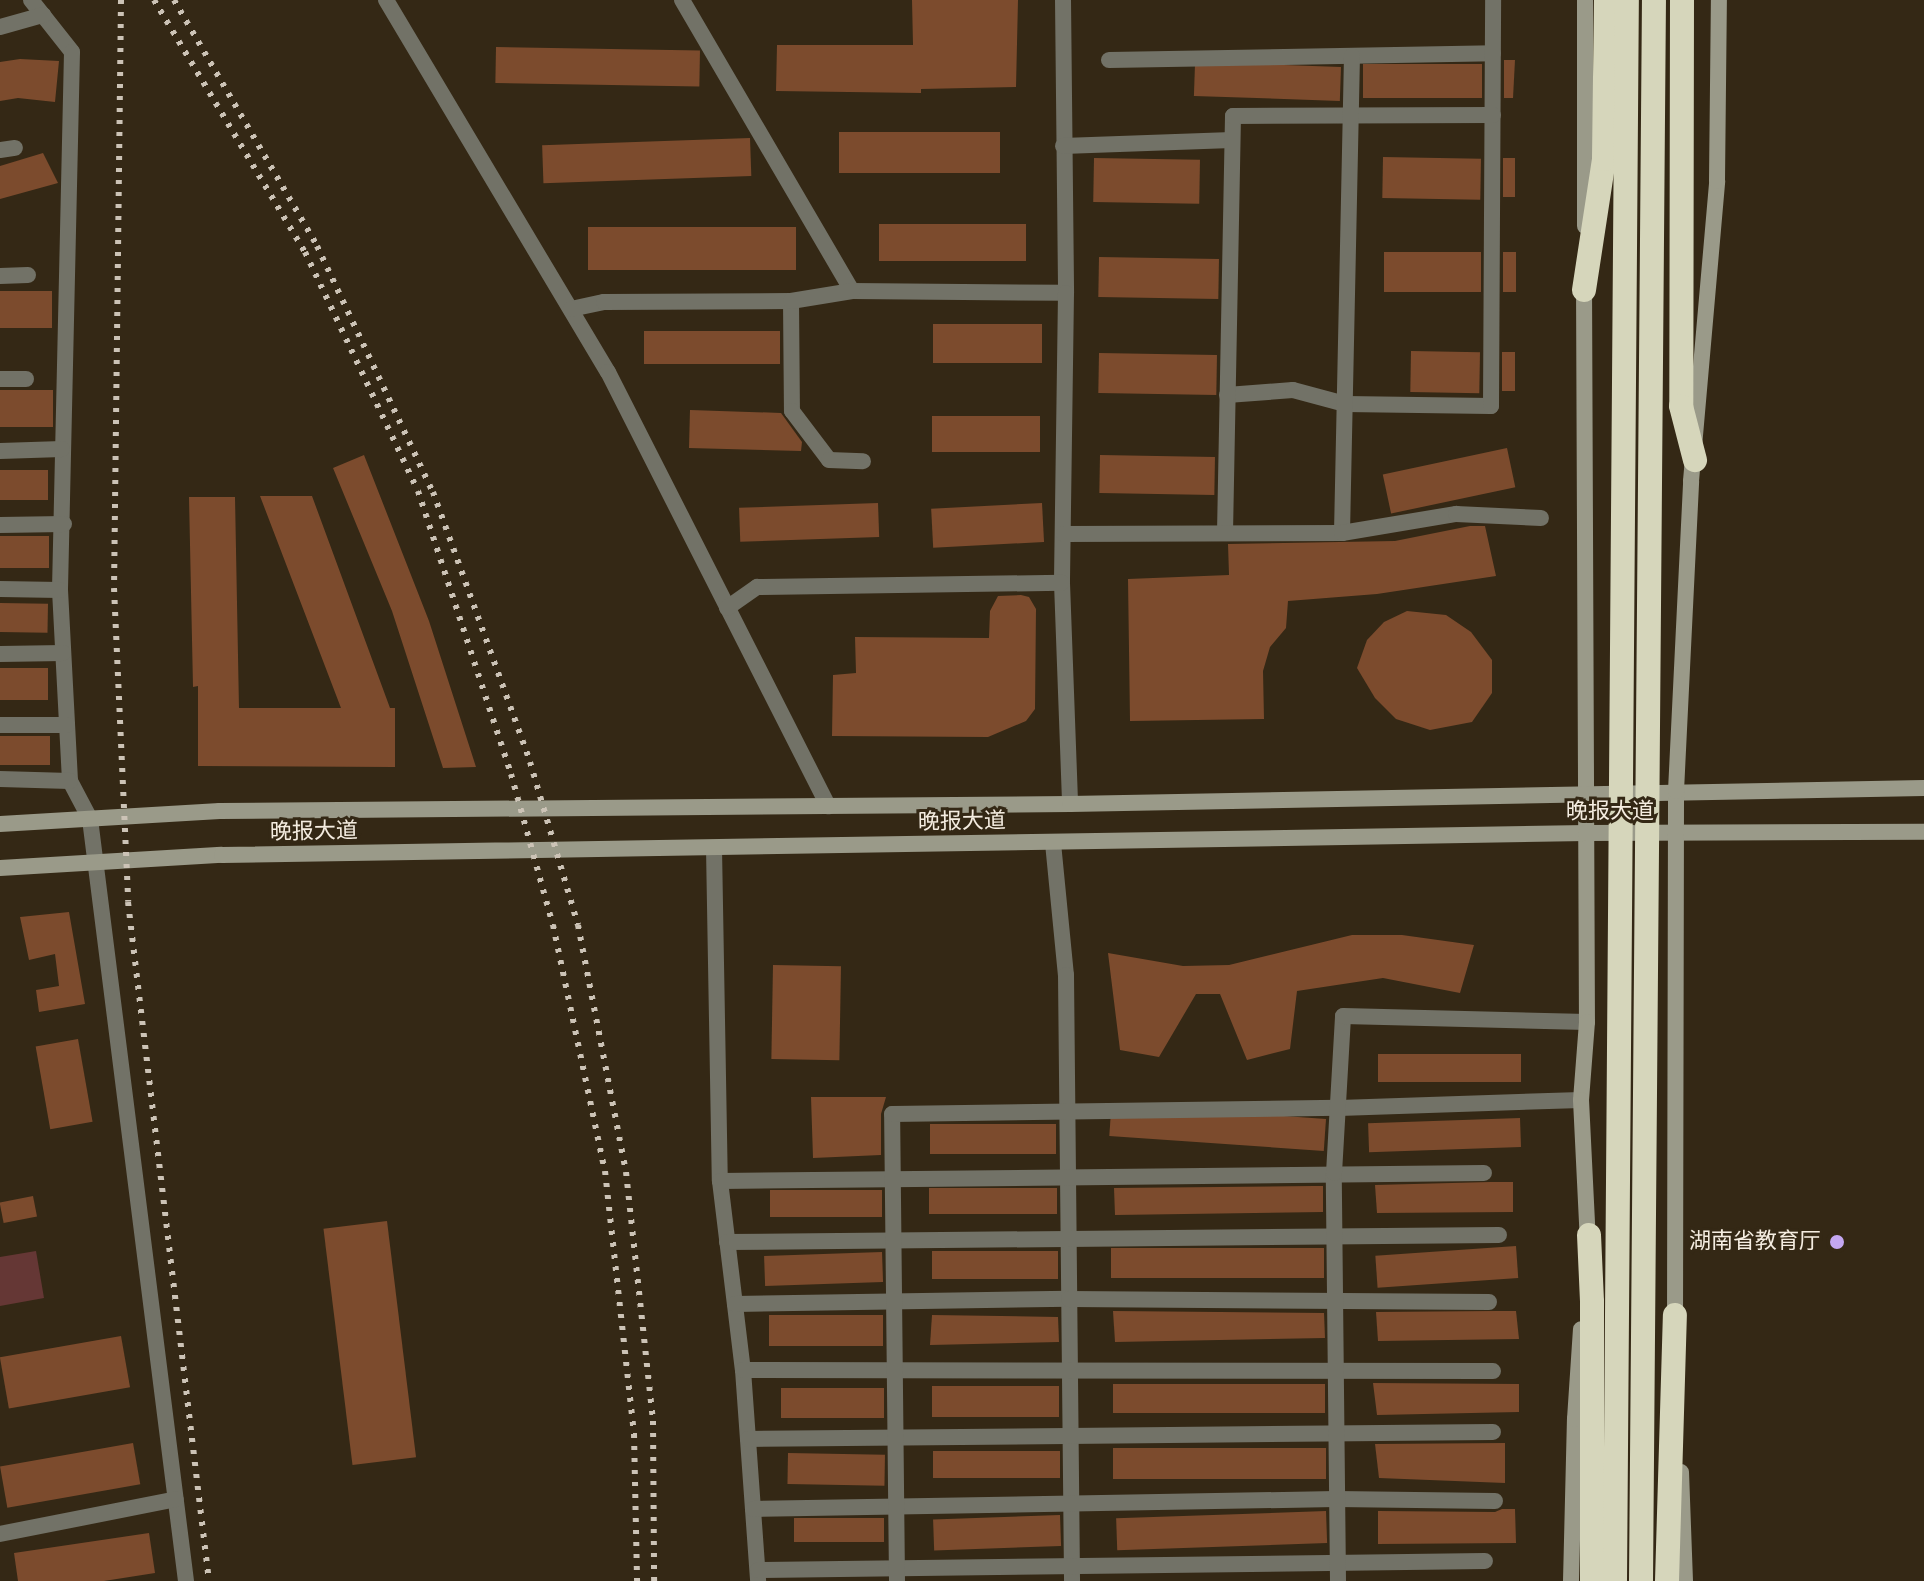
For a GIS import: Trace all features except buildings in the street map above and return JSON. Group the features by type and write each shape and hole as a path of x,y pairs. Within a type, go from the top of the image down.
{"highway":[{"path":"1584,290 1604,159 1606,0"},
{"path":"1615,1581 1627,0"},
{"path":"1641,1581 1654,0"},
{"path":"1682,0 1679,209 1681,406 1695,460"},
{"path":"1589,1235 1592,1581"},
{"path":"1667,1581 1675,1315"}],"main road":[{"path":"1571,1581 1575,1419 1589,1235 1581,1100 1587,1022 1585,0"},
{"path":"1685,1581 1675,1315 1675,835 1695,460 1717,181 1719,0"},
{"name":"晚报大道","path":"0,824 220,811 1070,804 1924,788"},
{"name":"晚报大道","path":"0,868 222,855 1586,833 1924,832"}],"street":[{"path":"31,0 72,52 62,449 64,524 60,590 70,781 90,819 186,1581"},
{"path":"386,0 608,372 828,806"},
{"path":"682,0 852,291"},
{"path":"1063,0 1066,293 1062,583 1070,804"},
{"path":"1227,395 1293,390 1345,404 1491,406 1493,0"},
{"path":"0,27 43,15"},
{"path":"1109,60 1493,53"},
{"path":"1342,533 1352,56"},
{"path":"1225,533 1233,116 1493,115"},
{"path":"1063,146 1232,140"},
{"path":"0,276 28,275"},
{"path":"571,309 604,302 791,301 852,291 1066,293"},
{"path":"791,301 792,411 829,460 863,461"},
{"path":"0,379 26,379"},
{"path":"0,451 62,449"},
{"path":"1064,534 1342,533 1456,514 1541,518"},
{"path":"0,525 64,524"},
{"path":"727,608 757,587 1062,583"},
{"path":"0,589 60,590"},
{"path":"0,654 63,653"},
{"path":"0,725 67,725"},
{"path":"0,779 70,781"},
{"path":"1053,843 1066,975 1072,1572"},
{"path":"714,848 720,1181 743,1370 758,1575 1072,1572 1337,1562 1485,1561"},
{"path":"1338,1581 1334,1173 1343,1016 1587,1022"},
{"path":"897,1575 898,1437 892,1114 1339,1108 1581,1100"},
{"path":"720,1181 1484,1173"},
{"path":"727,1242 1499,1235"},
{"path":"735,1304 1069,1299 1489,1302"},
{"path":"743,1370 1493,1371"},
{"path":"748,1439 1493,1432"},
{"path":"0,1534 176,1499"},
{"path":"753,1509 898,1504 1336,1499 1495,1501"}],"shaded area":[{"path":"36,1251 44,1298 0,1306 0,1257"}],"railway":[{"path":"121,0 114,588 128,902 209,1581"},
{"path":"154,0 305,252 418,491 511,774 553,925 605,1171 634,1434 637,1581"},
{"path":"174,0 317,246 433,492 530,762 578,925 626,1172 653,1421 654,1581"}],"place":[{"name":"湖南省教育厅","path":"1837,1242"}]}
